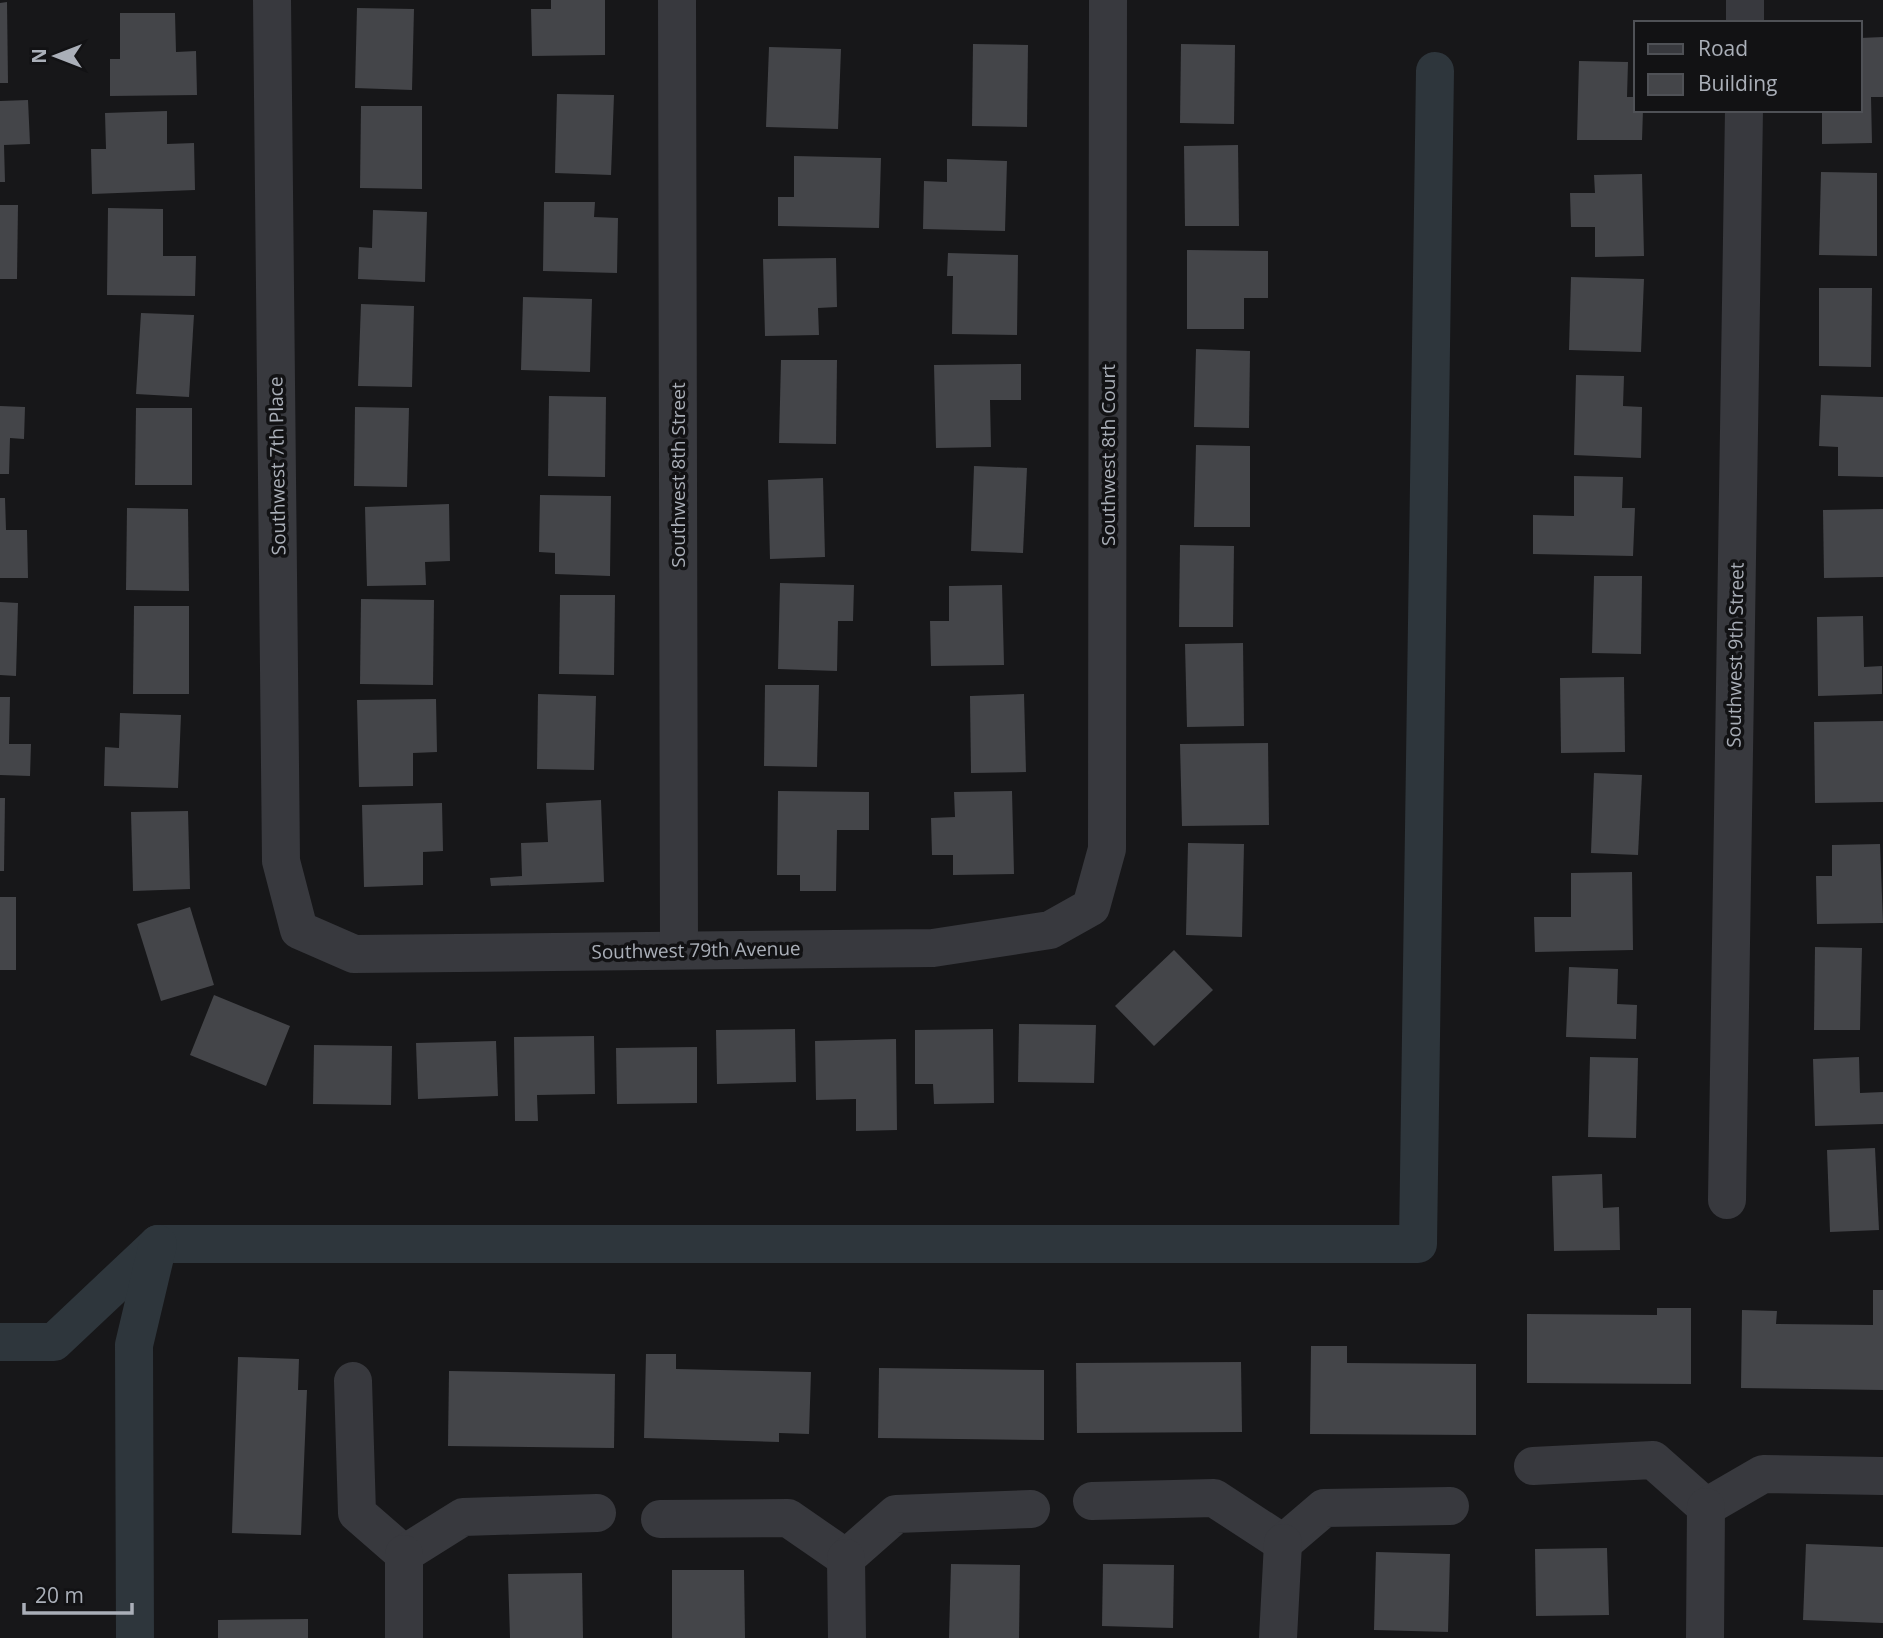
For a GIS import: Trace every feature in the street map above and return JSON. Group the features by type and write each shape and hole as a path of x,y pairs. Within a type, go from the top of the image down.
{"street":[{"name":"Southwest 7th Place","path":"272,0 281,861 299,930"},
{"name":"Southwest 8th Street","path":"677,0 679,950"},
{"name":"Southwest 8th Court","path":"1091,907 1107,849 1108,0"},
{"path":"1745,0 1745,21"},
{"name":"Southwest 9th Street","path":"1727,1200 1744,112"},
{"name":"Southwest 79th Avenue","path":"299,930 354,954 933,948 1050,930 1091,907"},
{"path":"353,1381 357,1513 404,1554 404,1638"},
{"path":"1533,1466 1653,1460 1706,1507 1705,1638"},
{"path":"1706,1507 1763,1474 1883,1476"},
{"path":"1092,1501 1214,1499 1283,1543"},
{"path":"1278,1638 1283,1543 1324,1508 1450,1506"},
{"path":"847,1638 846,1558 896,1514 1031,1509"},
{"path":"404,1554 463,1517 597,1513"},
{"path":"660,1519 788,1518 846,1558"}],"building":[{"path":"551,0 605,0 605,55 532,56 531,9 551,9"},
{"path":"7,2 8,83 0,83 0,3"},
{"path":"357,8 414,9 412,90 355,88"},
{"path":"120,13 175,13 176,52 196,51 197,95 110,96 110,59 120,59"},
{"path":"1883,37 1883,97 1871,97 1872,143 1822,144 1822,112 1862,112 1862,38"},
{"path":"973,44 1028,45 1027,127 972,126"},
{"path":"1181,44 1235,45 1234,124 1180,123"},
{"path":"769,47 841,49 838,129 766,127"},
{"path":"1579,61 1628,62 1627,97 1634,97 1634,112 1643,112 1642,140 1577,140"},
{"path":"557,94 614,95 611,175 555,173"},
{"path":"28,100 30,144 4,145 5,182 0,182 0,101"},
{"path":"361,106 422,106 422,189 360,188"},
{"path":"167,111 167,144 194,143 195,190 92,194 91,149 106,149 105,113"},
{"path":"1238,145 1239,226 1185,226 1184,146"},
{"path":"794,156 881,158 879,228 778,226 778,197 794,197"},
{"path":"947,159 1007,161 1005,231 923,229 924,181 947,182"},
{"path":"1821,172 1877,173 1877,256 1819,255"},
{"path":"1642,174 1644,256 1595,257 1595,227 1571,227 1570,193 1595,193 1594,175"},
{"path":"544,202 595,202 594,217 618,218 617,273 543,271"},
{"path":"0,205 18,205 17,279 0,279"},
{"path":"108,208 163,209 163,256 196,256 195,296 107,295"},
{"path":"373,210 427,212 425,282 358,279 359,247 372,248"},
{"path":"1187,250 1268,251 1268,298 1244,298 1244,329 1187,329"},
{"path":"948,253 1018,255 1017,335 952,334 953,276 947,276"},
{"path":"836,258 837,307 818,308 819,335 765,336 763,259"},
{"path":"1571,277 1644,279 1641,352 1569,350"},
{"path":"1819,288 1872,288 1871,367 1819,366"},
{"path":"523,297 592,299 590,372 521,370"},
{"path":"361,304 414,306 412,387 358,386"},
{"path":"141,313 194,315 189,397 136,394"},
{"path":"1196,349 1250,351 1249,428 1194,427"},
{"path":"781,360 837,360 836,444 779,443"},
{"path":"1021,364 1021,400 990,400 991,447 936,448 934,365"},
{"path":"1576,375 1624,376 1623,406 1642,407 1641,458 1574,455"},
{"path":"1821,395 1883,397 1883,477 1838,476 1838,447 1819,446"},
{"path":"549,396 606,397 605,477 548,476"},
{"path":"0,406 25,407 24,439 10,438 9,474 0,474"},
{"path":"355,407 409,408 407,487 354,486"},
{"path":"136,408 192,408 192,485 135,485"},
{"path":"1196,445 1250,446 1250,527 1194,527"},
{"path":"974,466 1027,468 1023,553 971,551"},
{"path":"1574,476 1623,477 1622,508 1635,508 1633,556 1533,554 1533,515 1574,516"},
{"path":"823,478 825,557 770,559 768,480"},
{"path":"540,495 611,496 610,576 555,574 555,553 539,552"},
{"path":"0,498 5,498 6,530 27,530 28,578 0,578"},
{"path":"449,504 450,561 425,562 426,585 367,586 365,507"},
{"path":"127,508 188,509 189,591 126,590"},
{"path":"1883,509 1883,577 1824,578 1823,510"},
{"path":"1180,545 1234,546 1233,627 1179,627"},
{"path":"1594,576 1642,576 1641,654 1592,653"},
{"path":"780,583 854,585 853,621 838,621 837,671 778,669"},
{"path":"1002,585 1004,665 931,666 930,621 949,621 949,586"},
{"path":"560,595 615,595 614,675 559,674"},
{"path":"361,599 434,600 433,685 360,684"},
{"path":"0,602 18,603 16,676 0,675"},
{"path":"134,606 189,606 189,694 133,694"},
{"path":"1863,616 1864,667 1882,666 1882,694 1818,696 1817,617"},
{"path":"1243,643 1244,726 1187,727 1185,644"},
{"path":"1624,677 1625,752 1561,753 1560,678"},
{"path":"765,685 819,685 817,767 764,766"},
{"path":"538,694 596,696 594,770 537,769"},
{"path":"1024,694 1026,772 971,773 970,696"},
{"path":"0,697 10,697 9,744 31,744 30,776 0,775"},
{"path":"436,699 437,752 413,753 413,786 359,787 357,700"},
{"path":"120,713 181,715 178,788 104,786 105,747 119,748"},
{"path":"1883,721 1883,802 1815,803 1814,722"},
{"path":"1268,743 1269,825 1182,826 1180,744"},
{"path":"1594,773 1642,775 1638,855 1591,853"},
{"path":"778,791 869,792 869,830 837,830 836,891 800,891 800,875 777,875"},
{"path":"1012,791 1014,874 953,875 953,855 932,855 931,818 955,817 954,792"},
{"path":"0,798 5,798 4,871 0,871"},
{"path":"601,800 604,882 491,886 490,878 522,876 521,843 548,842 546,803"},
{"path":"442,803 443,851 423,852 423,885 364,887 362,805"},
{"path":"188,811 190,889 133,891 131,812"},
{"path":"1188,843 1244,844 1242,937 1186,935"},
{"path":"1880,844 1883,923 1817,924 1816,876 1832,876 1832,845"},
{"path":"1632,872 1633,950 1535,952 1534,917 1571,917 1571,873"},
{"path":"0,897 16,897 16,970 0,970"},
{"path":"190,907 214,985 161,1001 137,924"},
{"path":"1815,947 1862,948 1860,1030 1814,1030"},
{"path":"1174,950 1213,990 1154,1046 1115,1006"},
{"path":"1569,967 1618,969 1617,1004 1637,1005 1636,1039 1566,1037"},
{"path":"214,995 290,1026 266,1086 190,1055"},
{"path":"1019,1024 1096,1025 1094,1083 1018,1082"},
{"path":"795,1029 796,1082 717,1084 716,1030"},
{"path":"993,1029 994,1103 934,1104 933,1084 915,1084 915,1030"},
{"path":"594,1036 595,1094 537,1095 538,1121 515,1121 514,1037"},
{"path":"896,1039 897,1130 856,1131 856,1099 816,1100 815,1041"},
{"path":"496,1041 498,1096 418,1099 416,1043"},
{"path":"314,1045 392,1046 391,1105 313,1104"},
{"path":"697,1047 697,1103 617,1104 616,1048"},
{"path":"1590,1057 1638,1058 1636,1138 1588,1137"},
{"path":"1859,1057 1860,1093 1883,1092 1883,1124 1815,1126 1813,1059"},
{"path":"1875,1148 1879,1230 1830,1232 1827,1150"},
{"path":"1602,1174 1603,1208 1619,1207 1620,1250 1554,1251 1552,1176"},
{"path":"1873,1290 1883,1290 1883,1390 1741,1388 1742,1310 1777,1311 1776,1324 1873,1325"},
{"path":"1657,1308 1691,1308 1691,1384 1527,1383 1527,1314 1657,1315"},
{"path":"1311,1346 1347,1346 1347,1363 1476,1364 1476,1435 1310,1434"},
{"path":"646,1354 676,1354 676,1369 811,1372 809,1434 779,1433 779,1442 644,1438"},
{"path":"238,1357 299,1359 298,1390 307,1390 301,1535 232,1533"},
{"path":"1241,1362 1242,1432 1077,1433 1076,1363"},
{"path":"879,1368 1044,1370 1044,1440 878,1438"},
{"path":"449,1371 615,1374 614,1448 448,1446"},
{"path":"1806,1544 1883,1547 1883,1623 1803,1620"},
{"path":"1607,1548 1609,1615 1536,1616 1535,1549"},
{"path":"1376,1552 1450,1554 1448,1632 1374,1630"},
{"path":"951,1564 1020,1565 1019,1638 949,1638"},
{"path":"1103,1564 1174,1565 1173,1628 1102,1626"},
{"path":"672,1570 744,1570 745,1638 672,1638"},
{"path":"582,1573 583,1638 510,1638 508,1574"},
{"path":"308,1619 308,1638 218,1638 218,1620"}],"waterway":[{"path":"0,1342 54,1342 158,1244 1418,1244 1435,71"},
{"path":"135,1638 134,1345 158,1244"}]}
